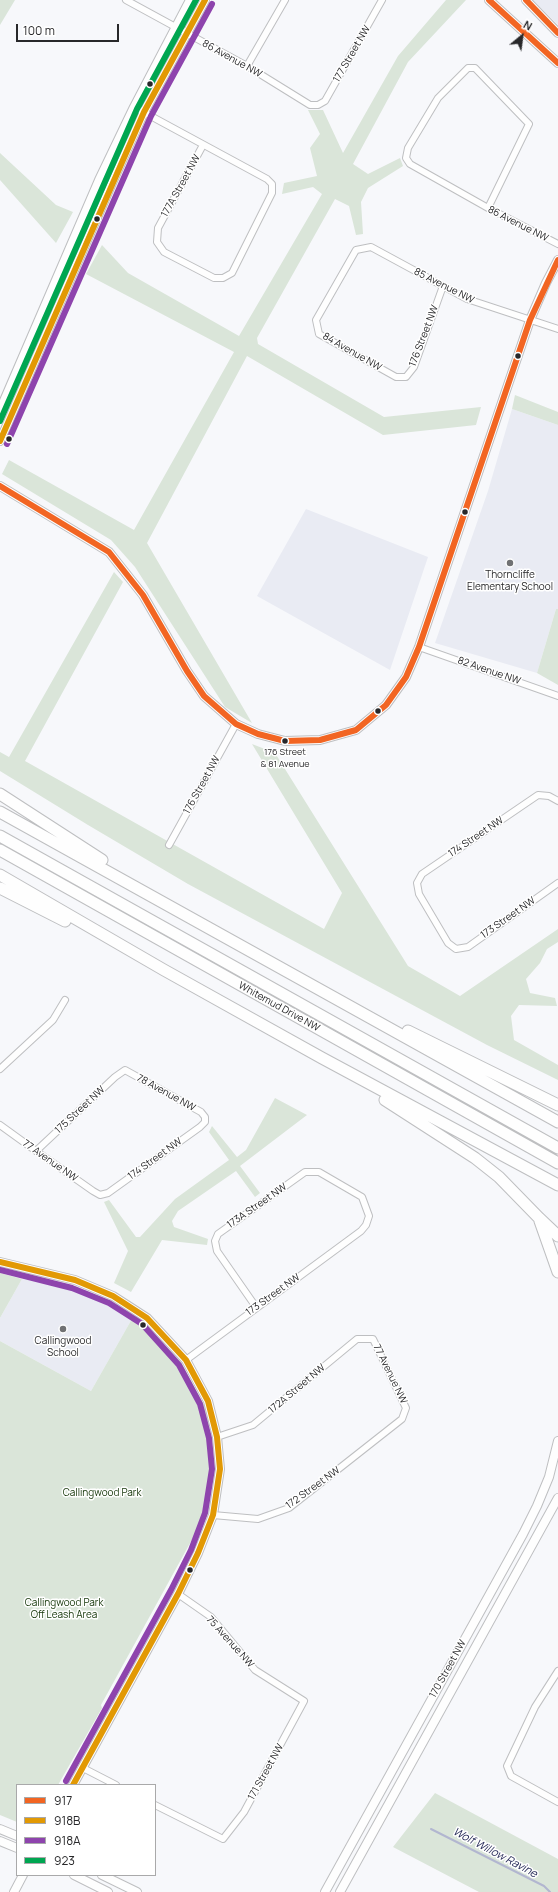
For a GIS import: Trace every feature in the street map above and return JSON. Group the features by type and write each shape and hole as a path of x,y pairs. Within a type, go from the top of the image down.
{"highway":[{"path":"0,794 214,931"},
{"path":"0,812 558,1122"},
{"name":"Whitemud Drive NW","path":"0,836 558,1148"},
{"name":"Whitemud Drive NW","path":"0,850 558,1163"},
{"path":"0,875 164,970 322,1058 558,1185"},
{"path":"0,888 164,970"},
{"path":"371,1017 416,1034 558,1105"},
{"path":"322,1058 475,1158 499,1177 558,1236"},
{"path":"539,1218 558,1272"}],"main road":[{"path":"0,410 99,180 134,107 190,0"},
{"path":"0,441 144,112 205,0"},
{"path":"489,0 558,63"},
{"path":"526,0 558,33"},
{"path":"0,486 109,552 143,595 204,696 236,724 258,734 285,741 320,740 356,730 386,705 406,677 419,647 530,320 558,260"},
{"path":"0,1262 75,1280 113,1296 147,1318 186,1360 208,1401 217,1437 220,1469 213,1515 198,1553 178,1594 74,1784"},
{"name":"170 Street NW","path":"325,1892 527,1527 549,1477 558,1441"},
{"name":"170 Street NW","path":"340,1892 558,1498"},
{"path":"0,1829 16,1836"},
{"path":"0,1841 16,1848"},
{"path":"14,1892 22,1876"},
{"path":"76,1876 108,1892"},
{"path":"104,1876 137,1892"}],"street":[{"name":"86 Avenue NW","path":"126,0 247,66 310,105 318,105"},
{"path":"247,66 285,0"},
{"name":"177 Street NW","path":"318,105 325,101 382,0"},
{"name":"86 Avenue NW","path":"488,208 530,124 475,68 468,68 438,98 408,148 406,158 410,164 488,208 558,244"},
{"path":"134,107 203,145"},
{"name":"177A Street NW","path":"203,145 267,179 272,184 272,192 232,273 223,278 214,278 164,252 157,242 158,228 203,145"},
{"name":"85 Avenue NW","path":"316,320 356,250 371,247 467,299 558,329"},
{"name":"176 Street NW","path":"396,377 406,376 414,367 443,286"},
{"name":"84 Avenue NW","path":"316,320 319,334 396,377"},
{"name":"82 Avenue NW","path":"419,647 558,696"},
{"name":"176 Street NW","path":"169,845 236,724"},
{"name":"174 Street NW","path":"456,949 448,943 419,894 417,883 422,874 538,795 549,796 558,801"},
{"name":"173 Street NW","path":"456,949 468,947 558,883"},
{"path":"0,1069 53,1020 65,1000"},
{"name":"78 Avenue NW","path":"126,1070 201,1112 205,1117"},
{"name":"175 Street NW","path":"36,1151 115,1077 126,1070"},
{"name":"174 Street NW","path":"100,1195 108,1193 200,1127 205,1122 205,1117"},
{"name":"77 Avenue NW","path":"0,1125 100,1195"},
{"name":"173 Street NW","path":"186,1360 361,1231 366,1225 369,1216 362,1197 319,1172 305,1172"},
{"name":"173A Street NW","path":"256,1307 219,1256 215,1245 216,1238 221,1232 305,1172"},
{"name":"172A Street NW","path":"217,1437 253,1425 357,1339 373,1339"},
{"name":"77 Avenue NW","path":"373,1339 406,1408"},
{"name":"172 Street NW","path":"213,1515 258,1518 289,1508 402,1419 406,1408"},
{"name":"75 Avenue NW","path":"178,1594 211,1617 255,1670 304,1701"},
{"path":"558,1671 535,1707 507,1766 511,1776 558,1802"},
{"name":"171 Street NW","path":"156,1806 223,1839 244,1812 304,1701"},
{"path":"83,1768 114,1784"}],"shaded area":[{"path":"532,0 558,0 558,25 548,15"},
{"name":"Thorncliffe Elementary School","path":"512,409 558,425 558,609 556,609 537,673 435,643 488,491"},
{"path":"306,509 428,557 390,670 257,596"},
{"name":"Callingwood School","path":"22,1279 74,1287 133,1317 91,1391 0,1341 0,1318"}],"green space":[{"path":"0,0 15,0 0,25"},
{"path":"446,0 466,0 408,62 353,164 368,174 400,158 403,166 368,188 361,202 363,234 356,235 349,206 335,199 257,338 258,344 384,417 481,407 476,425 383,435 247,356 147,543 252,723 225,707 135,567 111,540 2,474 9,460 134,530 234,352 86,274 102,245 128,273 239,336 322,194 313,187 282,194 284,183 317,176 310,148 320,134 308,110 323,110 343,153 398,56"},
{"path":"0,153 56,205 73,212 56,243 0,180"},
{"path":"515,395 558,412 558,425 512,409"},
{"path":"114,572 123,582 25,761 324,929 342,893 252,744 275,753 408,966 460,996 558,929 558,942 547,949 540,963 526,979 530,993 555,998 557,1006 519,1005 511,1016 514,1040 558,1065 558,1080 487,1045 188,884 0,771 0,752 9,757"},
{"path":"556,609 558,609 558,685 537,673"},
{"path":"275,1098 307,1115 240,1166 260,1193 255,1197 236,1171 178,1211 172,1221 174,1227 208,1239 207,1245 162,1240 131,1292 114,1283 128,1251 104,1202 109,1200 136,1237 140,1237 175,1199 229,1160 209,1132 212,1126 237,1157 246,1150"},
{"path":"0,1273 22,1279 0,1318"},
{"name":"Callingwood Park","path":"133,1317 180,1360 208,1412 212,1469 206,1514 101,1705 102,1708 59,1784 16,1784 16,1822 0,1815 0,1341 91,1391"},
{"path":"435,1793 558,1859 558,1892 479,1892 393,1847"}],"waterway":[{"name":"Wolf Willow Ravine","path":"431,1829 544,1886 550,1892"}],"transit line":[{"name":"923","path":"0,421 137,109 196,0"},
{"name":"918B","path":"0,441 144,112 205,0"},
{"name":"917","path":"489,0 558,63"},
{"name":"917","path":"526,0 558,33"},
{"name":"918A","path":"7,444 151,116 212,4"},
{"name":"917","path":"0,486 109,552 143,595 187,671 204,696 236,724 258,734 285,741 320,740 356,730 386,705 406,677 419,647 530,320 558,260"},
{"name":"918B","path":"0,1262 75,1280 113,1296 147,1318 186,1360 208,1401 217,1437 220,1469 213,1515 198,1553 178,1594 74,1784"},
{"name":"918A","path":"0,1270 72,1288 109,1303 142,1324 179,1365 200,1404 209,1438 212,1469 205,1513 191,1550 171,1590 66,1781"}],"place":[{"name":"Thorncliffe Elementary School","path":"510,563"},
{"name":"176 Street & 81 Avenue","path":"285,741"},
{"name":"Callingwood School","path":"63,1329"}],"park label":[{"name":"Callingwood Park Off Leash Area","path":"64,1608"}]}
